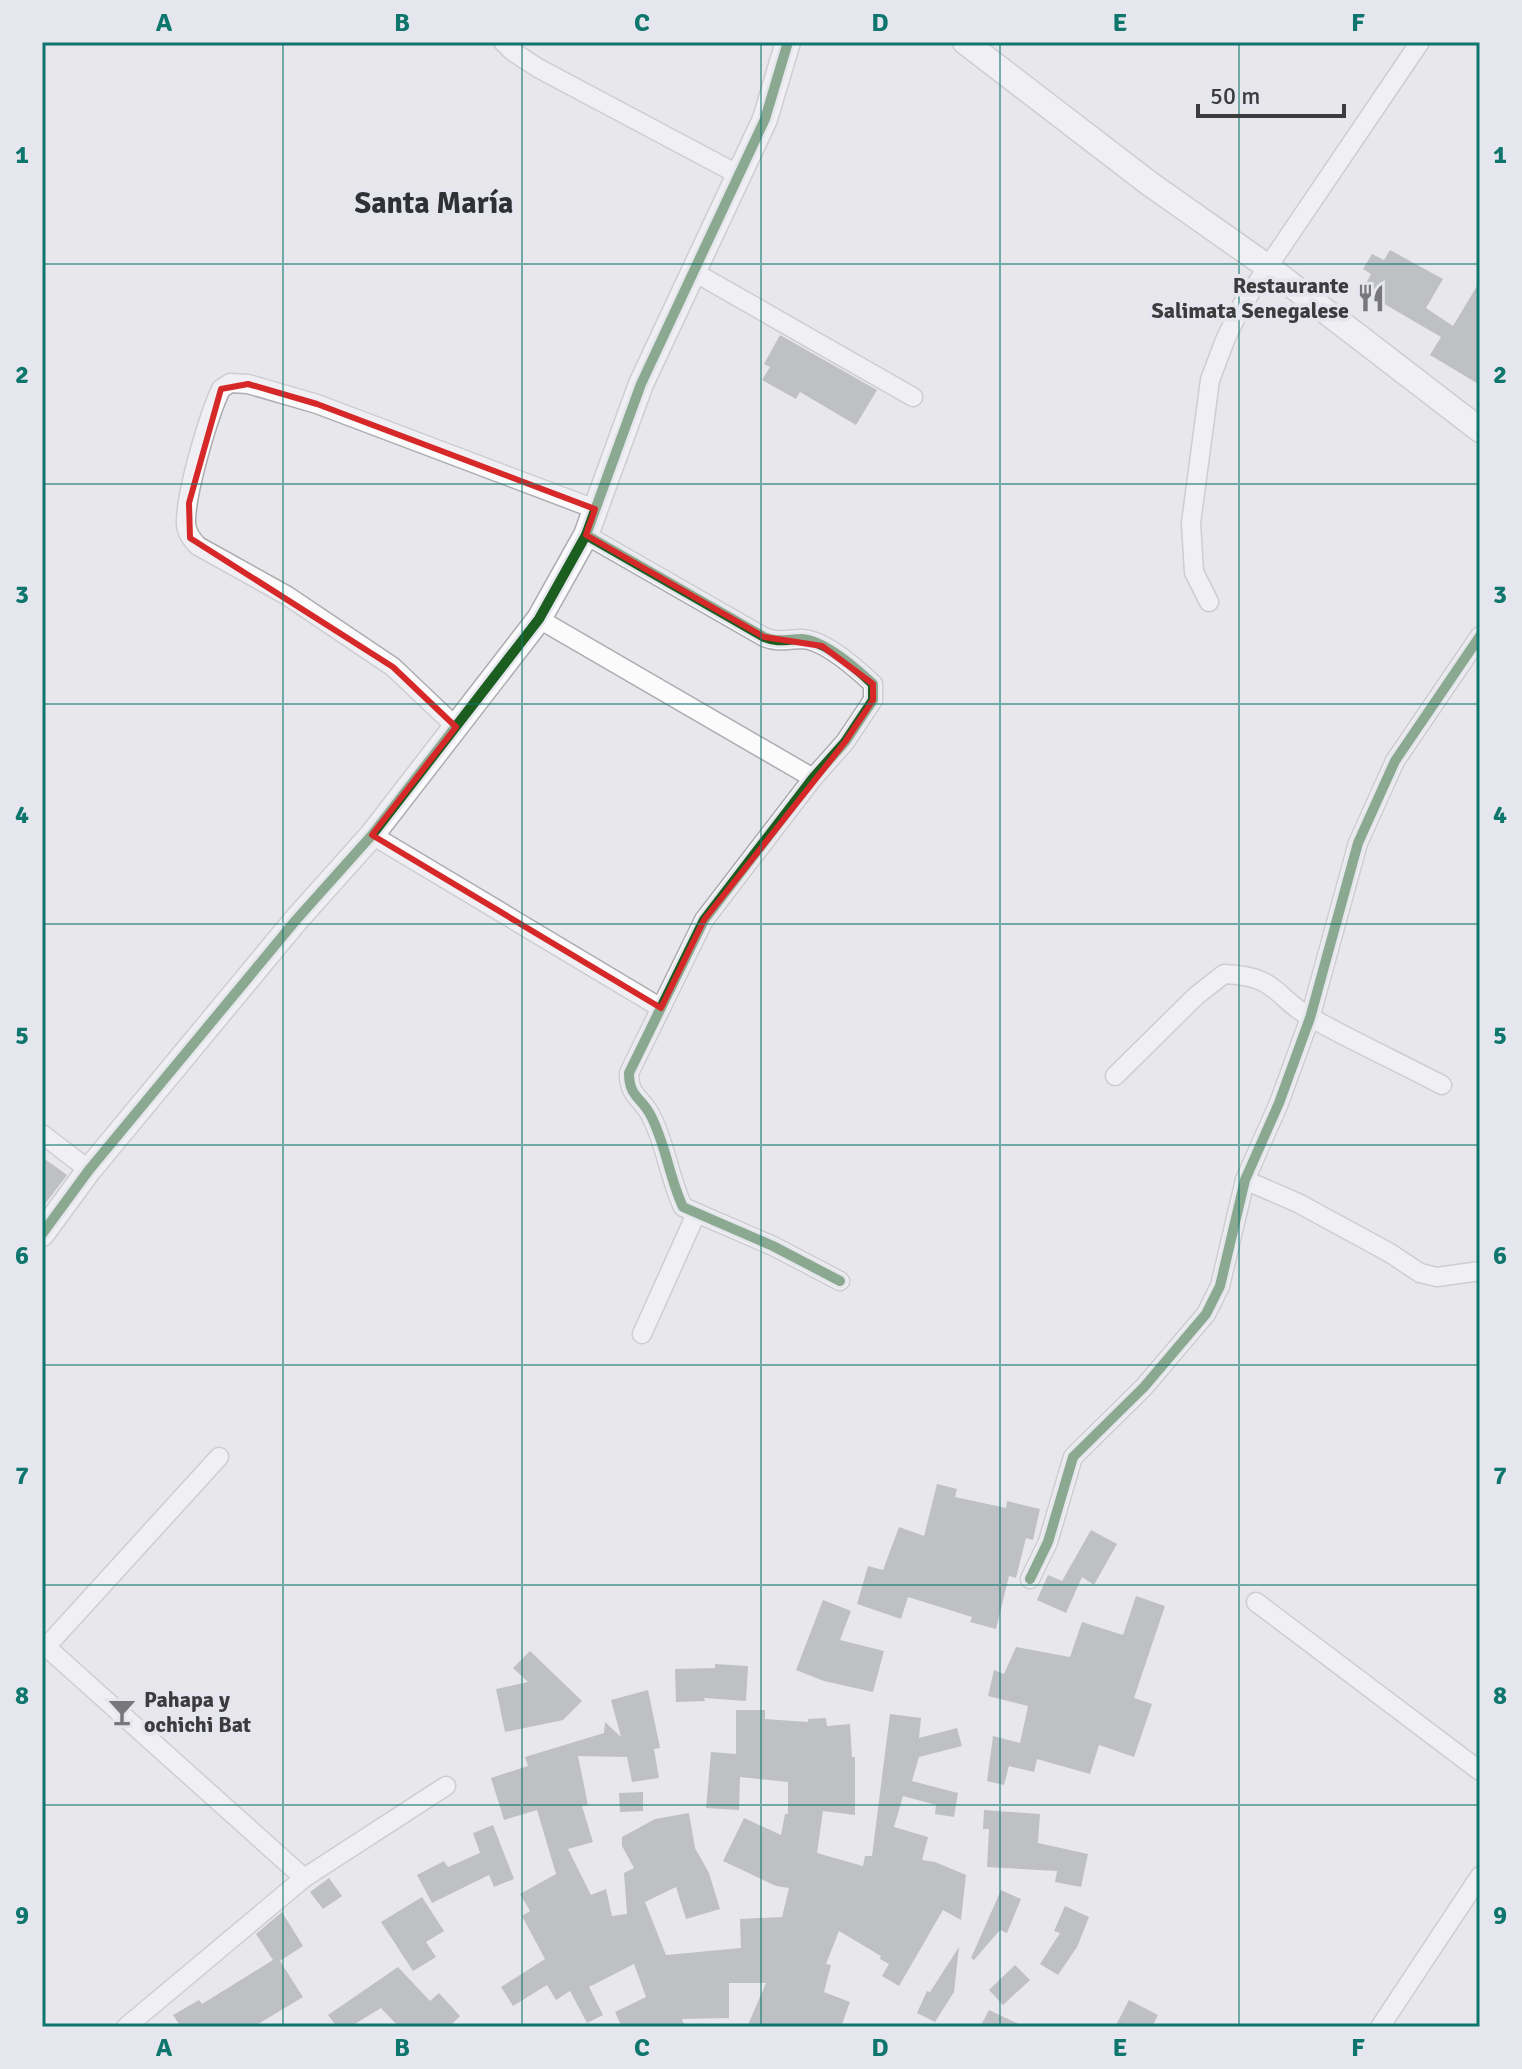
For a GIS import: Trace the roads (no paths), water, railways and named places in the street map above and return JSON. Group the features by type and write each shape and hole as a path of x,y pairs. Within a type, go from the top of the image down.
{"street":[{"path":"503,42 538,68 741,176"},
{"path":"42,1234 89,1170 296,920 372,835 539,619 586,535 641,384 741,176 765,119 788,42"},
{"path":"965,42 1150,184 1268,267 1480,430"},
{"path":"1209,602 1194,572 1191,523 1210,380 1225,340 1242,305 1420,42"},
{"path":"694,272 913,397"},
{"path":"456,727 393,667 286,595 198,546 190,538 186,527 189,503 200,452 221,389 230,383 248,384 317,404 595,509"},
{"path":"586,535 764,637 780,642 810,640 822,646 847,661 873,684 873,700 845,742 813,778 704,920 629,1073 629,1087 649,1112 660,1134 673,1186 683,1207 773,1246 840,1281"},
{"path":"539,619 813,778"},
{"path":"1030,1579 1048,1542 1073,1457 1144,1387 1206,1314 1220,1286 1245,1180 1279,1103 1310,1018 1358,843 1395,761 1480,636"},
{"path":"372,835 661,1008"},
{"path":"1115,1076 1196,996 1224,974 1256,977 1276,987 1310,1018 1442,1085"},
{"path":"42,1134 89,1170"},
{"path":"1245,1180 1298,1203 1390,1253 1420,1273 1437,1277 1480,1271"},
{"path":"642,1334 696,1214"},
{"path":"219,1457 44,1645 304,1878"},
{"path":"1256,1602 1480,1771"},
{"path":"126,2027 304,1878 446,1786"},
{"path":"1380,2027 1480,1876"}],"place":[{"name":"Restaurante Salimata Senegalese","path":"1371,298"},
{"name":"Pahapa y ochichi Bat","path":"122,1712"}],"district":[{"name":"Santa María","path":"434,203"}]}
